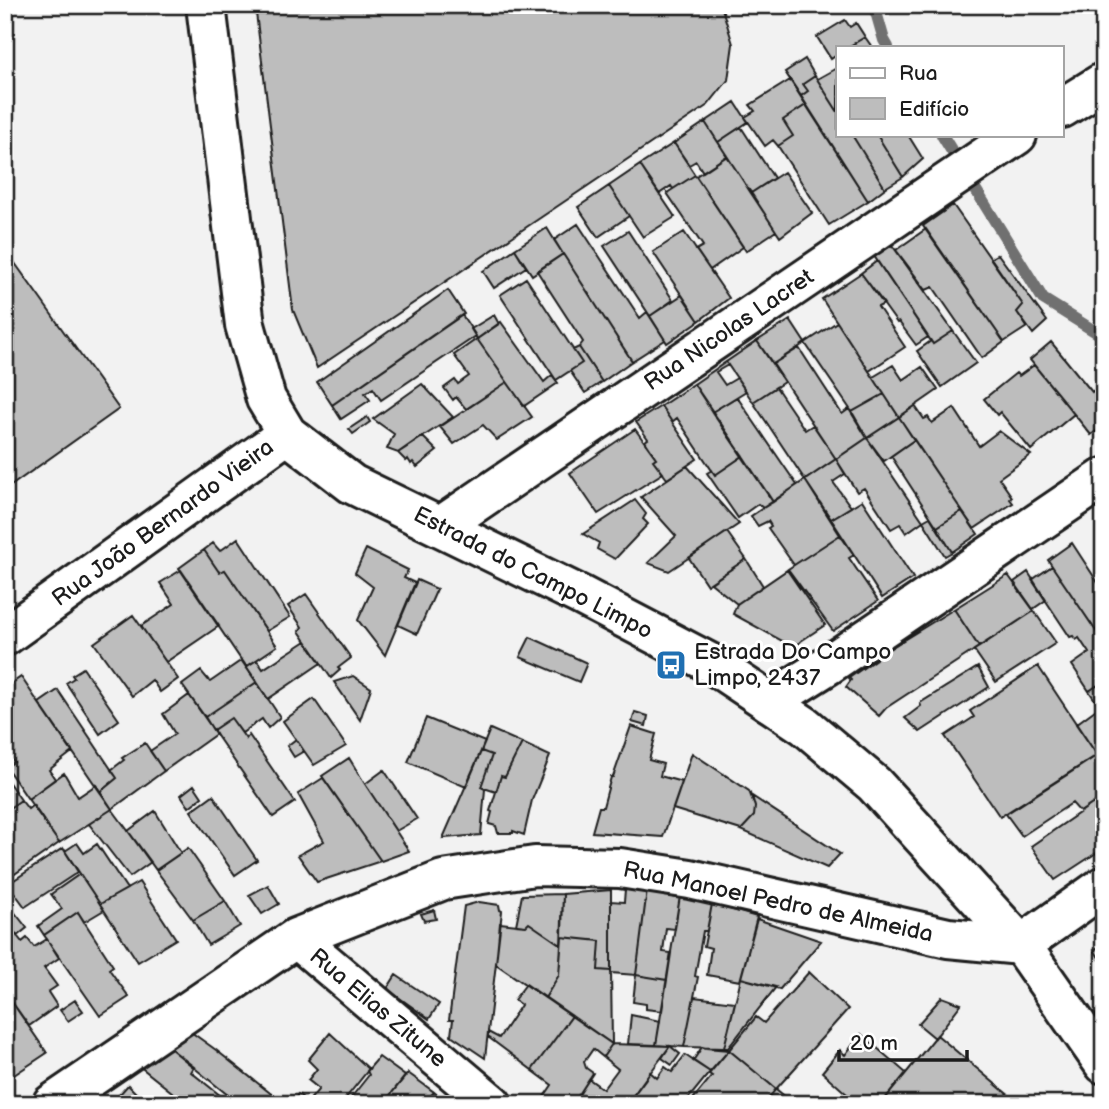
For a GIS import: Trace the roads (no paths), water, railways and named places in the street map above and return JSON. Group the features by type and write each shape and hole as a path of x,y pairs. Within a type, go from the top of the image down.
{"street":[{"name":"Estrada do Campo Limpo","path":"206,5 246,325 266,399 287,434 352,484 441,526 712,664 805,726 874,784 1021,946 1104,1064"},
{"path":"1064,107 1104,82"},
{"name":"Rua Nicolas Lacret","path":"441,526 1014,137"},
{"name":"Rua João Bernardo Vieira","path":"5,636 287,434"},
{"path":"769,702 828,666 1104,478"},
{"name":"Rua Manoel Pedro de Almeida","path":"52,1104 296,938 443,880 535,866 620,867 667,875 948,938 1021,946"},
{"path":"1021,946 1104,886"},
{"name":"Rua Elias Zitune","path":"296,938 492,1104"}],"waterway":[{"path":"874,5 887,46"},
{"path":"943,136 1043,299 1104,337"}],"place":[{"name":"Estrada Do Campo Limpo, 2437","path":"671,665"}]}
